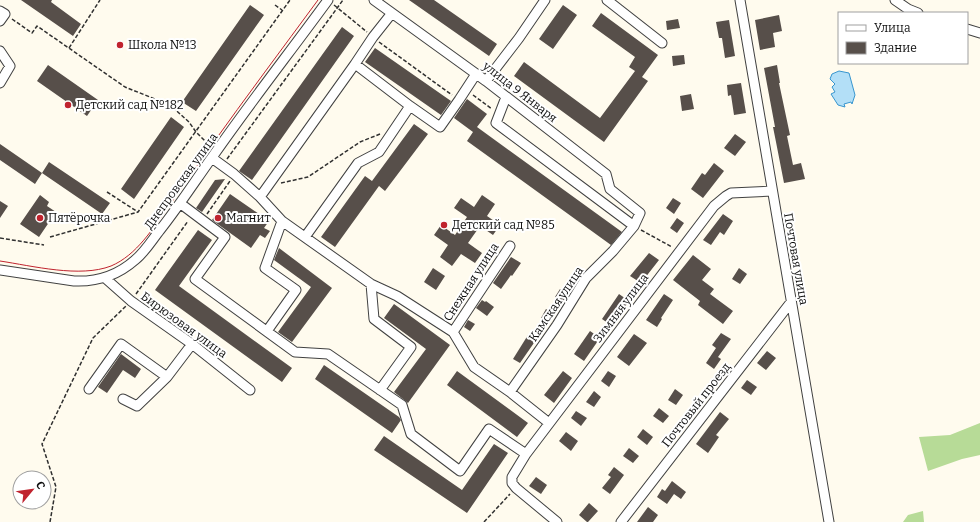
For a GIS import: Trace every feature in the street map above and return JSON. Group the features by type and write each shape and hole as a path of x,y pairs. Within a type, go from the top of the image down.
{"street":[{"name":"Днепровская улица","path":"0,270 74,282 94,281 105,278 121,270 135,260 147,248 181,204 214,155 328,0"},
{"name":"улица 9 Января","path":"374,0 486,81 606,174 610,189 640,213"},
{"path":"486,81 519,38 545,0"},
{"path":"607,0 662,43"},
{"name":"Почтовая улица","path":"740,0 829,522"},
{"path":"895,0 916,12"},
{"path":"260,197 373,37 392,13"},
{"path":"968,29 980,33"},
{"path":"0,51 10,66 0,83"},
{"path":"355,64 440,127 476,74"},
{"path":"506,97 496,123 634,226"},
{"path":"305,237 358,163 379,152 410,106"},
{"path":"214,155 222,165 260,197 282,221 371,284 397,296 453,332 474,367 510,392 549,423"},
{"name":"Зимняя улица","path":"516,488 512,483 512,477 526,454 714,206 726,196 738,192 772,191"},
{"path":"181,204 225,237 195,279 295,352 328,354 402,405 411,434 460,471 490,429 526,454"},
{"name":"Камская улица","path":"510,392 557,325 586,278 613,251 634,226 640,213"},
{"path":"267,331 296,290 265,268 282,221"},
{"name":"Снежная улица","path":"453,332 510,246"},
{"name":"Бирюзовая улица","path":"105,278 131,301 192,344 250,390"},
{"path":"371,284 374,319 411,347 380,390"},
{"name":"Почтовый проезд","path":"620,522 791,302"},
{"path":"89,389 121,344 167,377"},
{"path":"123,399 137,406 167,377 192,344"},
{"path":"516,488 557,522"}],"path":[{"path":"69,48 100,0"},
{"path":"50,237 138,212 290,0"},
{"path":"328,0 373,37 459,100"},
{"path":"222,165 343,0"},
{"path":"275,6 283,10"},
{"path":"2,16 32,33 37,26 125,86 170,105 189,122 214,155"},
{"path":"466,90 499,113"},
{"path":"277,183 308,177 360,142 381,134"},
{"path":"202,220 234,174"},
{"path":"107,192 138,212"},
{"path":"50,522 56,487 42,444 93,338 131,301 193,214"},
{"path":"634,226 679,251"},
{"path":"0,238 44,245"},
{"path":"484,522 516,488"}],"green space":[{"path":"980,423 980,455 962,459 928,471 919,437 950,435"},
{"path":"923,511 924,522 903,522 908,515"}],"water":[{"path":"839,71 849,73 855,95 852,104 851,102 844,104 845,107 838,105 831,94 835,92 832,87 835,84 830,79 832,74"}],"building":[{"path":"21,0 52,0 51,2 81,24 73,36"},
{"path":"409,0 434,0 497,44 489,56"},
{"path":"250,5 264,15 196,111 182,102"},
{"path":"563,5 577,15 553,49 539,39"},
{"path":"601,13 658,55 642,77 648,81 604,142 514,76 524,62 600,118 635,71 629,67 635,57 592,26"},
{"path":"779,15 782,31 773,33 775,47 760,50 755,20"},
{"path":"678,19 680,28 667,30 666,21"},
{"path":"729,20 735,56 725,58 722,38 719,38 716,22"},
{"path":"342,27 354,36 252,180 239,171"},
{"path":"375,48 451,101 441,115 365,62"},
{"path":"684,55 685,64 673,66 672,56"},
{"path":"48,65 98,100 87,116 37,81"},
{"path":"777,65 779,83 790,135 787,136 793,165 801,163 805,179 784,183 773,127 775,127 764,68"},
{"path":"741,83 746,113 734,115 731,95 728,96 727,85"},
{"path":"691,94 694,109 682,111 680,96"},
{"path":"467,99 487,114 477,127 622,232 611,245 467,141 473,132 454,118"},
{"path":"171,117 184,127 134,199 121,189"},
{"path":"414,124 428,134 385,191 379,186 335,247 321,237 365,176 372,181"},
{"path":"735,134 746,142 735,156 724,148"},
{"path":"0,144 42,173 35,184 0,160"},
{"path":"49,162 110,203 102,214 42,173"},
{"path":"714,163 724,171 703,198 691,189 702,173 705,175"},
{"path":"225,179 202,212 196,208 215,180"},
{"path":"230,194 269,221 264,228 270,231 265,238 260,235 251,248 212,220"},
{"path":"40,195 49,202 47,206 56,212 39,237 20,224"},
{"path":"482,195 495,204 487,216 500,225 493,235 480,226 468,243 482,253 475,263 461,254 452,266 440,257 448,245 434,235 441,225 455,235 467,217 454,208 461,198 474,207"},
{"path":"673,198 681,203 674,214 666,208"},
{"path":"0,201 8,206 0,218"},
{"path":"723,214 733,221 724,235 720,232 711,245 703,240"},
{"path":"677,218 684,223 677,233 670,228"},
{"path":"198,230 212,240 179,286 292,368 282,382 155,290"},
{"path":"279,248 332,288 292,342 278,332 311,287 274,260"},
{"path":"649,253 659,260 641,283 630,276"},
{"path":"693,255 711,269 702,280 714,289 710,294 733,311 723,324 698,305 700,301 673,280"},
{"path":"511,257 521,263 501,289 493,283"},
{"path":"433,268 445,276 436,290 424,282"},
{"path":"739,268 747,274 740,284 732,279"},
{"path":"560,289 568,294 563,302 555,297"},
{"path":"619,294 629,301 612,326 602,319"},
{"path":"664,294 673,300 657,327 646,320"},
{"path":"482,300 494,307 487,316 476,308"},
{"path":"394,304 450,345 408,403 394,392 426,349 384,318"},
{"path":"546,309 554,314 548,323 541,318"},
{"path":"468,320 475,324 470,331 464,327"},
{"path":"590,331 600,338 584,361 574,354"},
{"path":"721,333 731,339 718,357 721,359 714,369 706,363 716,348 712,345"},
{"path":"634,334 647,343 629,366 617,357"},
{"path":"528,335 536,340 520,363 513,359"},
{"path":"767,351 776,358 766,370 757,363"},
{"path":"121,354 141,369 135,378 123,370 107,393 98,387"},
{"path":"324,365 399,417 401,420 392,433 315,379"},
{"path":"457,371 528,423 517,437 447,385"},
{"path":"563,371 572,378 554,403 544,395"},
{"path":"608,371 616,376 609,387 601,381"},
{"path":"747,380 757,387 751,395 741,388"},
{"path":"675,389 683,395 676,405 668,400"},
{"path":"594,391 601,397 594,407 586,402"},
{"path":"659,408 669,416 663,423 653,416"},
{"path":"576,411 587,418 581,426 571,418"},
{"path":"720,412 729,419 716,435 719,437 708,453 696,444"},
{"path":"643,429 653,437 647,445 637,437"},
{"path":"566,432 578,441 571,451 559,441"},
{"path":"384,436 462,490 494,444 508,453 467,513 374,450"},
{"path":"629,448 639,456 633,463 623,456"},
{"path":"614,467 624,475 610,494 602,488 611,477 608,475"},
{"path":"536,477 547,485 541,494 529,486"},
{"path":"672,481 686,492 681,499 674,494 667,504 657,497 662,489 665,491"},
{"path":"589,503 598,511 587,522 579,515"},
{"path":"648,507 658,515 653,522 637,522"}],"tram line":[{"path":"0,261 56,270 85,271 111,266 129,255 150,232 318,0"}],"place":[{"name":"Школа №13","path":"120,45"},
{"name":"Детский сад №182","path":"68,105"},
{"name":"Пятёрочка","path":"40,218"},
{"name":"Магнит","path":"218,218"},
{"name":"Детский сад №85","path":"444,225"}]}
